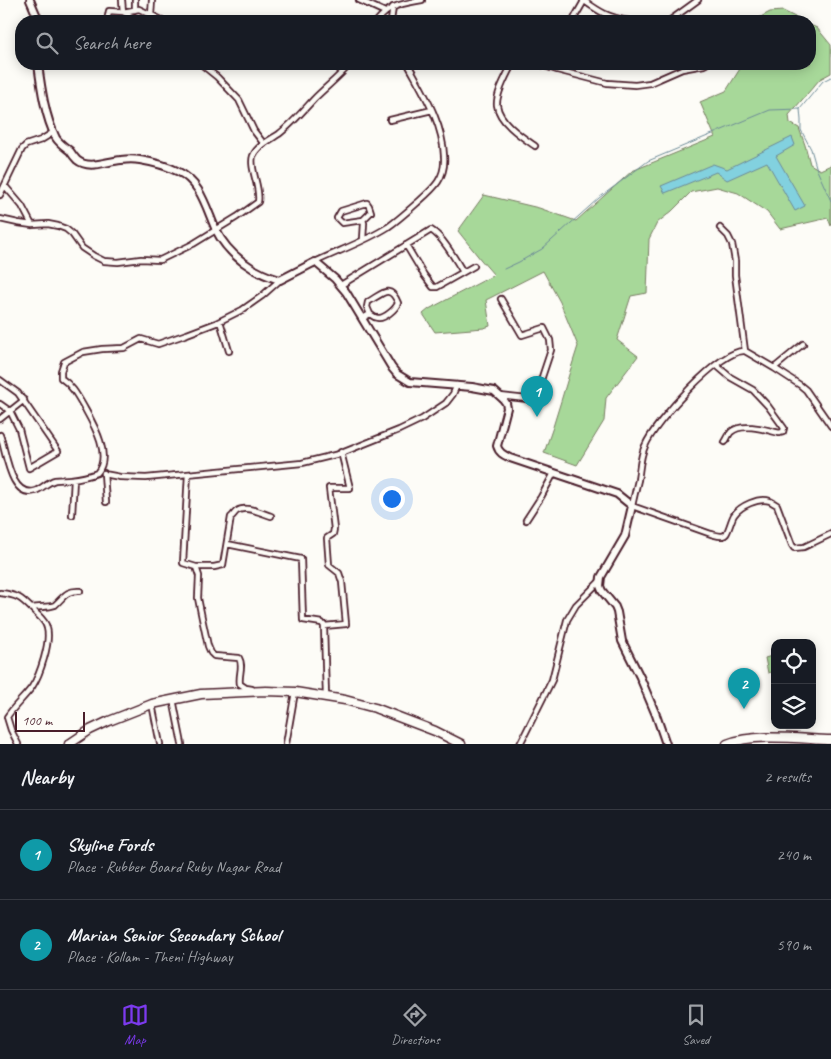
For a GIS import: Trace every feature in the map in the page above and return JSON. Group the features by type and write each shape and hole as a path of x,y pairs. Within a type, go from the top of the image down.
{"highway":[{"path":"69,744 78,741 90,730 119,716 152,704 209,693 266,691 295,692 354,702 387,712 435,731 461,744"},
{"path":"727,744 755,738 831,740"}],"main road":[{"path":"30,0 37,15"},
{"path":"39,70 46,107 56,138 77,160 90,165 122,160 141,160 183,174 193,182 200,192 216,230 225,245 245,263 264,275 280,280 315,262 329,273 341,285 392,368 404,378 410,382 472,387 494,391 499,395 506,403 507,408 497,446 498,451 505,456 616,494 632,506 625,536 605,569 600,586 615,607 622,641 640,677 666,744"}],"street":[{"path":"122,0 123,12"},
{"path":"135,10 136,0"},
{"path":"108,15 109,12 139,9 151,15 152,0"},
{"path":"359,0 385,12"},
{"path":"382,15 392,7 422,0"},
{"path":"677,15 698,0"},
{"path":"577,15 584,1 606,15"},
{"path":"391,15 392,7"},
{"path":"123,12 129,15"},
{"path":"208,70 239,100 254,132 264,144"},
{"path":"0,220 18,224 48,224 66,229 82,248 104,261 160,260 193,244 258,202 259,196 252,158 254,154 290,124 344,70"},
{"path":"315,262 389,226 403,216 438,183 443,170 442,140 432,110 411,70"},
{"path":"509,70 498,95 497,104 499,111 508,123 535,146"},
{"path":"556,70 607,83 635,85 650,83 678,70"},
{"path":"390,120 432,110"},
{"path":"0,195 22,149 26,145 41,140 54,132"},
{"path":"5,186 22,206 32,225"},
{"path":"367,203 370,206 371,212 363,220 342,223 337,218 340,211 367,203"},
{"path":"363,220 363,239"},
{"path":"720,228 728,236 732,244 745,351"},
{"path":"341,285 431,230 434,230 463,272"},
{"path":"406,246 433,287 438,287 474,266"},
{"path":"106,502 102,449 96,431 74,390 61,378 64,362 84,352 124,348 141,339 155,344 162,343 220,321 242,310 280,280"},
{"path":"386,291 395,295 398,303 397,307 380,318 375,318 370,314 367,307 368,302 386,291"},
{"path":"499,395 527,400 534,399 551,350 550,340 544,328 522,335 501,300"},
{"path":"362,318 370,314"},
{"path":"220,321 229,352"},
{"path":"774,368 803,344"},
{"path":"831,426 806,390 800,385 745,351 735,352 716,365 674,404 650,436 642,452 632,506 711,534 722,536 727,532 733,516 738,510 745,505 766,500 777,505 794,548 804,547 831,534"},
{"path":"716,365 730,377 753,390 768,406 784,428 783,432 779,433 748,426 737,428 730,432 725,442"},
{"path":"0,380 18,393 24,400 58,450 29,468 19,429 10,411 0,404"},
{"path":"104,474 134,478 188,474 302,463 339,454 399,430 422,418 446,403 457,385"},
{"path":"0,419 24,400"},
{"path":"0,434 12,475 18,487 24,491 38,491 56,480 74,479 97,473 102,467"},
{"path":"227,544 301,559 303,620 322,623 324,626 346,624 342,582 339,574 329,565 327,538 333,534 334,529 329,488 350,488 341,452"},
{"path":"526,520 554,473"},
{"path":"188,474 183,563 196,567 223,565 231,518 236,511 243,509 255,510 271,516"},
{"path":"72,515 74,479"},
{"path":"196,567 199,582 199,604 209,651 214,656 239,658 242,666 240,684 246,688 266,691"},
{"path":"520,744 552,680 566,620 576,605 600,581"},
{"path":"32,608 55,606 69,592 73,590 80,591"},
{"path":"0,593 16,595 23,599 46,624 48,630 44,658 34,685 7,717 10,730 18,744"},
{"path":"324,626 326,697"},
{"path":"286,744 295,692"},
{"path":"172,699 182,744"},
{"path":"152,704 160,744"}],"green space":[{"path":"783,11 791,15 764,15 770,12"},
{"path":"816,28 831,45 831,73 820,79 789,115 790,123 799,128 810,164 820,170 831,165 831,226 828,218 780,229 767,212 738,193 717,187 691,192 657,223 649,239 647,293 631,296 617,340 638,356 606,398 604,421 577,465 544,453 578,346 560,302 543,271 486,300 490,326 435,332 423,314 494,275 458,231 484,195 539,208 576,221 632,171 715,137 700,102 726,91 739,70 816,70"},
{"path":"771,656 771,672 768,673 765,658"}],"water":[{"path":"792,137 795,145 776,156 805,206 795,211 767,162 727,180 716,172 665,193 661,186 713,164 727,169"}],"waterway":[{"path":"831,77 823,81 800,109 801,130 811,149 817,170 831,201"},
{"path":"504,269 542,249 599,198 648,161 770,110 800,109"}],"place":[{"name":"Skyline Fords","path":"537,417"},
{"name":"Marian Senior Secondary School","path":"744,709"}]}
